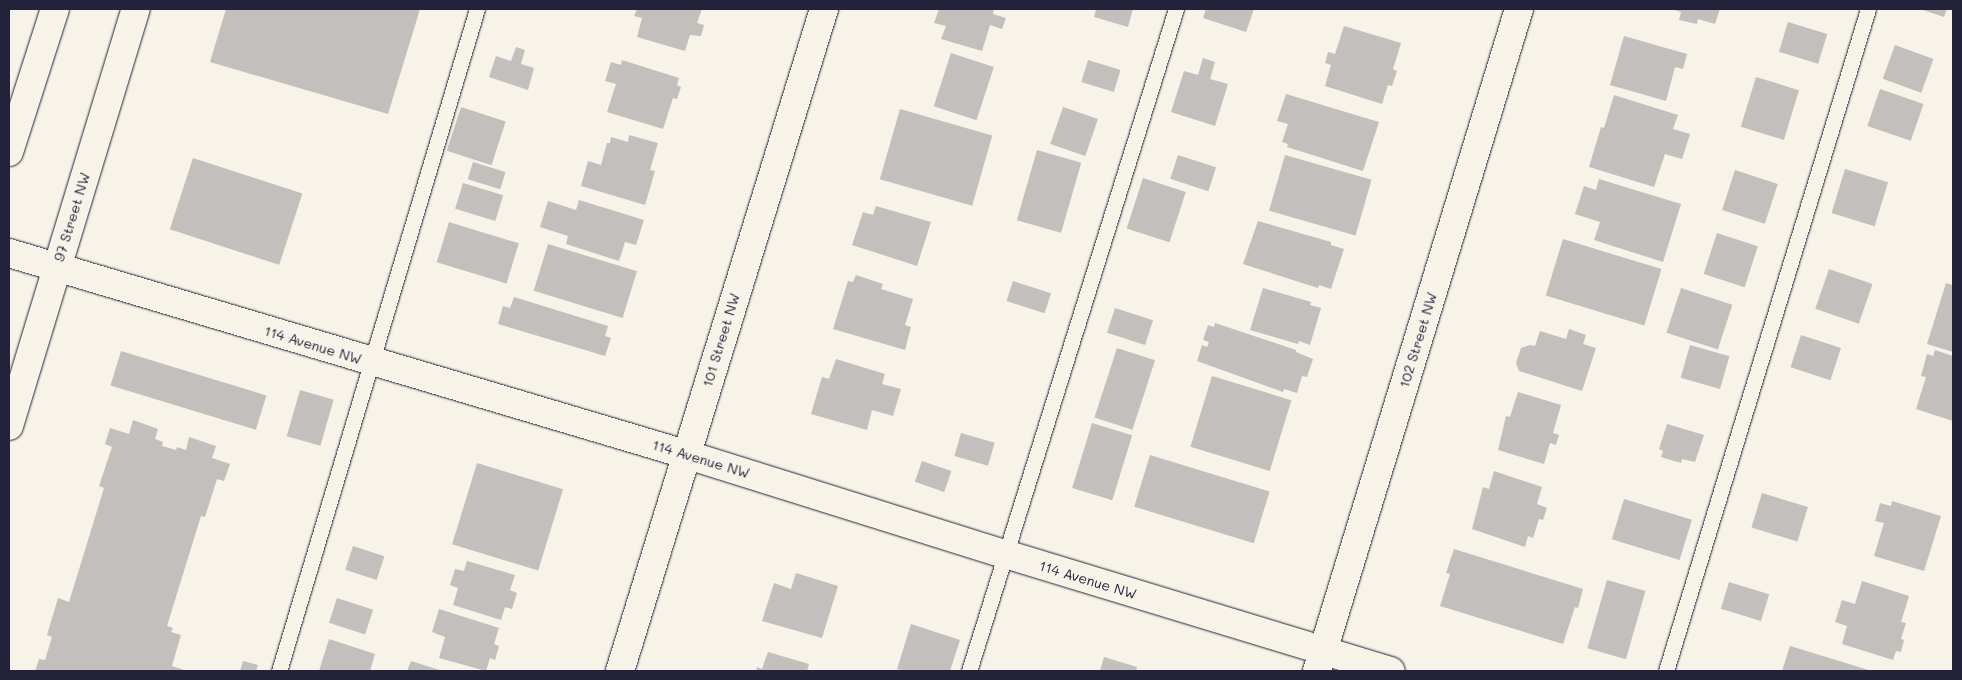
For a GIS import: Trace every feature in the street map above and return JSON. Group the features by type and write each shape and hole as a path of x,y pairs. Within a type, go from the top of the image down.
{"street":[{"path":"9,152 55,9"},
{"name":"97 Street NW","path":"9,426 136,9"},
{"name":"101 Street NW","path":"620,671 685,454 824,9"},
{"name":"102 Street NW","path":"1320,661 1519,9"},
{"name":"114 Avenue NW","path":"9,254 685,454 1005,554 1320,661 1391,671"}],"lane":[{"path":"279,671 477,9"},
{"path":"969,671 1176,9"},
{"path":"1666,671 1868,9"}],"building":[{"path":"226,9 420,9 388,114 210,62"},
{"path":"637,9 702,9 697,23 704,25 701,36 690,35 685,51 637,37 642,18 634,16"},
{"path":"939,9 994,9 993,14 1006,18 1002,29 990,25 982,51 941,39 946,26 934,23"},
{"path":"1096,9 1133,9 1128,27 1094,17"},
{"path":"1206,9 1254,9 1246,32 1203,18"},
{"path":"1671,9 1720,9 1715,24 1698,19 1697,24 1679,20 1681,12"},
{"path":"1920,9 1947,9 1944,17"},
{"path":"1788,22 1827,34 1818,64 1779,52"},
{"path":"1344,26 1401,43 1393,69 1397,71 1392,86 1388,85 1382,104 1325,86 1331,65 1325,63 1328,52 1335,54"},
{"path":"1624,36 1687,54 1683,69 1675,67 1666,101 1610,85"},
{"path":"1895,45 1934,59 1921,93 1883,79"},
{"path":"516,47 525,50 521,64 534,68 528,90 489,77 496,56 511,61"},
{"path":"951,53 994,67 976,120 934,106"},
{"path":"1203,58 1215,62 1210,79 1228,84 1215,126 1171,112 1184,71 1198,75"},
{"path":"622,60 679,78 677,85 681,87 677,99 673,98 663,129 607,112 616,84 605,81 611,62 621,65"},
{"path":"1088,60 1121,70 1114,92 1081,82"},
{"path":"1756,77 1799,90 1784,140 1741,127"},
{"path":"1880,89 1923,104 1911,141 1867,126"},
{"path":"1286,94 1379,122 1363,171 1287,147 1288,144 1282,142 1288,124 1277,121"},
{"path":"1614,95 1678,115 1673,129 1690,134 1682,159 1665,154 1654,187 1589,167 1601,127 1604,128"},
{"path":"461,107 506,122 491,165 447,151"},
{"path":"1063,107 1098,119 1085,156 1050,144"},
{"path":"900,109 992,135 972,206 880,179"},
{"path":"629,135 658,143 650,170 655,171 645,205 581,186 588,161 601,165 607,143 610,143 611,137 628,142"},
{"path":"1037,150 1081,163 1061,233 1017,220"},
{"path":"1178,155 1216,167 1208,191 1170,179"},
{"path":"1285,155 1372,180 1356,236 1269,211"},
{"path":"193,158 302,194 279,265 170,229"},
{"path":"473,162 506,172 500,189 468,179"},
{"path":"1845,169 1888,182 1875,226 1832,213"},
{"path":"1735,170 1778,184 1765,224 1722,210"},
{"path":"1143,178 1186,192 1169,242 1127,228"},
{"path":"1599,179 1681,204 1663,262 1594,240 1600,222 1575,214 1584,186 1596,190"},
{"path":"463,183 503,195 495,221 455,209"},
{"path":"579,200 644,220 636,245 625,242 619,261 566,244 568,236 540,227 548,201 576,210"},
{"path":"876,206 931,222 917,266 852,245 863,212 873,215"},
{"path":"1258,221 1331,242 1331,245 1344,249 1331,289 1319,285 1318,288 1243,264"},
{"path":"449,222 519,243 507,284 437,262"},
{"path":"1717,233 1758,246 1745,287 1704,274"},
{"path":"1563,239 1661,269 1644,326 1546,295"},
{"path":"548,244 637,271 623,318 534,291"},
{"path":"1829,269 1872,284 1859,324 1815,309"},
{"path":"856,275 883,284 881,289 913,299 905,325 911,327 905,350 833,329 848,281 853,282"},
{"path":"1013,281 1051,293 1045,313 1007,301"},
{"path":"1946,283 1953,285 1953,352 1927,344"},
{"path":"1263,288 1311,302 1310,305 1321,308 1310,345 1299,341 1298,344 1250,330"},
{"path":"1681,288 1732,305 1718,349 1666,333"},
{"path":"514,297 608,326 605,336 611,338 605,356 498,324 503,306 510,308"},
{"path":"1115,308 1153,320 1145,345 1107,333"},
{"path":"1215,323 1296,350 1296,352 1313,359 1307,377 1302,376 1297,393 1284,389 1283,392 1197,361 1202,345 1207,347 1209,342 1203,340 1208,325 1214,327"},
{"path":"1569,329 1586,335 1583,344 1596,348 1582,391 1519,371 1516,363 1521,348 1530,345 1535,346 1540,331 1566,339"},
{"path":"1801,335 1841,348 1830,380 1790,367"},
{"path":"1690,345 1729,356 1720,389 1681,378"},
{"path":"1117,348 1155,360 1132,430 1094,417"},
{"path":"1935,350 1953,356 1953,421 1916,409 1926,377 1921,376 1927,354 1933,356"},
{"path":"121,351 266,395 256,430 110,385"},
{"path":"836,359 885,374 882,384 901,389 893,416 872,410 867,430 811,414 822,377 829,379"},
{"path":"1212,376 1291,400 1270,471 1190,447"},
{"path":"300,390 334,400 320,446 287,436"},
{"path":"1518,392 1561,405 1553,433 1559,435 1556,445 1550,443 1544,464 1498,450 1506,416 1510,417"},
{"path":"133,420 158,429 155,439 163,442 162,446 176,450 177,447 186,450 189,437 216,446 212,458 230,464 224,481 217,479 205,517 201,516 167,626 173,628 171,632 181,635 172,666 187,671 35,671 39,659 45,660 52,637 47,635 58,598 69,602 104,488 99,486 112,447 105,444 110,428 129,434"},
{"path":"1092,423 1132,435 1112,500 1072,488"},
{"path":"1667,424 1704,435 1695,462 1682,459 1681,463 1661,457 1663,451 1659,449"},
{"path":"961,433 995,443 988,466 954,456"},
{"path":"1150,455 1270,492 1254,543 1134,507"},
{"path":"922,461 951,471 944,492 915,482"},
{"path":"477,463 563,489 538,571 452,544"},
{"path":"1494,471 1542,487 1537,504 1547,508 1543,520 1539,519 1533,538 1528,536 1525,547 1472,529 1483,487 1489,489"},
{"path":"1762,493 1808,507 1797,541 1751,527"},
{"path":"1624,499 1692,520 1680,560 1612,539"},
{"path":"1892,501 1941,516 1924,571 1874,556 1884,523 1875,521 1880,503 1891,506"},
{"path":"353,546 384,556 377,580 345,570"},
{"path":"1454,549 1583,589 1578,608 1575,607 1563,644 1440,606 1450,574 1446,573"},
{"path":"467,561 515,575 510,590 517,593 512,609 505,607 501,620 453,605 458,588 450,585 455,569 464,571"},
{"path":"796,573 838,586 822,638 762,621 774,583 791,589"},
{"path":"1607,580 1645,591 1626,659 1587,648"},
{"path":"1862,581 1909,596 1901,622 1906,623 1901,639 1904,640 1901,652 1896,651 1893,660 1842,644 1847,626 1835,622 1842,600 1855,604"},
{"path":"1729,582 1769,594 1761,621 1721,609"},
{"path":"337,598 373,610 365,634 329,623"},
{"path":"439,609 499,628 494,644 499,646 495,660 490,658 486,671 439,658 445,637 432,632"},
{"path":"911,624 960,640 950,671 904,671 897,669"},
{"path":"329,639 375,654 370,671 319,671"},
{"path":"1790,646 1872,671 1782,671"},
{"path":"768,652 809,664 807,671 756,671 757,667 762,669"},
{"path":"1104,657 1137,667 1136,671 1100,671"},
{"path":"243,661 258,665 256,671 240,671"},
{"path":"411,661 443,671 407,671"}]}
